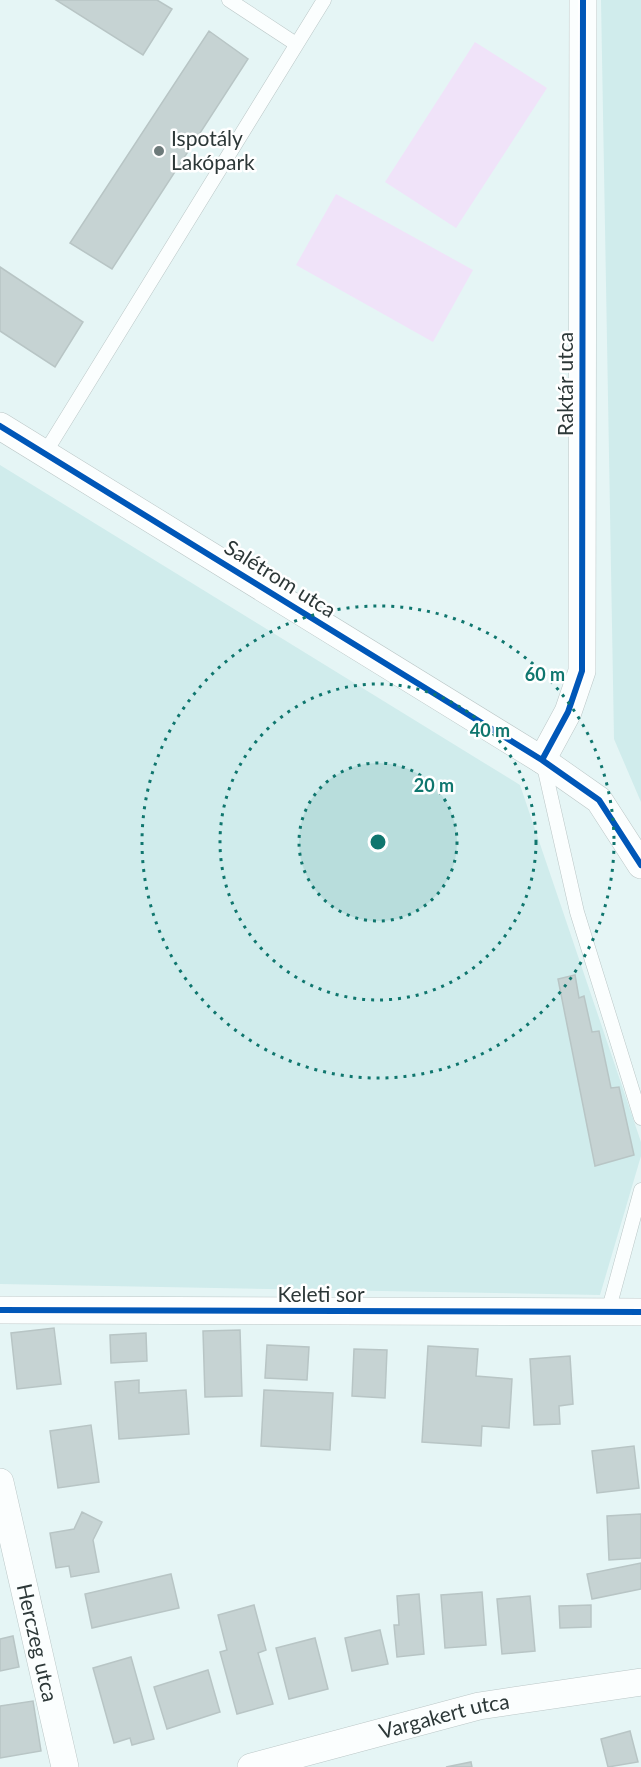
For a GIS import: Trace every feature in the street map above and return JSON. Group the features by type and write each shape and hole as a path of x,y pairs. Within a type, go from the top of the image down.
{"street":[{"name":"Raktár utca","path":"542,760 568,712 582,671 583,0"},
{"name":"Salétrom utca","path":"0,426 542,760 598,800 641,865"},
{"name":"Keleti sor","path":"0,1310 641,1312"},
{"name":"Herczeg utca","path":"0,1482 64,1767"},
{"name":"Vargakert utca","path":"251,1767 479,1706 641,1682"}],"lane":[{"path":"229,0 296,44"},
{"path":"45,453 324,0"},
{"path":"542,760 577,912 641,1118"},
{"path":"608,1312 641,1190"}],"shaded area":[{"path":"601,0 641,0 641,802 614,739"},
{"path":"475,42 547,88 456,228 385,182"},
{"path":"336,194 473,270 433,342 296,265"},
{"path":"0,465 520,785 641,1142 641,1156 600,1295 0,1284"}],"building":[{"path":"56,0 157,0 172,9 143,55"},
{"name":"Ispotály Lakópark","path":"209,31 248,59 112,269 70,243"},
{"path":"0,267 83,322 55,367 0,331"},
{"path":"575,975 579,998 584,996 592,1032 599,1031 611,1088 619,1087 634,1155 595,1166 558,979"},
{"path":"54,1328 61,1384 17,1389 11,1333"},
{"path":"240,1330 242,1396 205,1397 203,1331"},
{"path":"146,1333 147,1361 111,1363 110,1335"},
{"path":"267,1345 309,1347 307,1380 265,1378"},
{"path":"428,1346 478,1349 476,1376 512,1379 509,1428 482,1426 481,1446 422,1442"},
{"path":"354,1349 387,1350 385,1398 352,1396"},
{"path":"570,1356 573,1404 559,1406 560,1424 534,1425 530,1359"},
{"path":"139,1380 139,1393 186,1390 189,1434 119,1439 115,1382"},
{"path":"264,1390 333,1393 330,1450 261,1446"},
{"path":"91,1425 99,1482 58,1488 50,1431"},
{"path":"634,1446 639,1488 597,1493 592,1451"},
{"path":"82,1512 102,1522 93,1540 99,1572 71,1577 69,1566 56,1568 50,1533 74,1529"},
{"path":"641,1514 641,1558 609,1560 607,1516"},
{"path":"641,1563 641,1589 592,1599 587,1574"},
{"path":"171,1574 179,1608 92,1628 85,1594"},
{"path":"482,1592 486,1645 445,1648 441,1595"},
{"path":"419,1594 424,1654 397,1657 394,1625 399,1625 397,1596"},
{"path":"530,1596 535,1651 502,1654 497,1599"},
{"path":"254,1605 266,1650 258,1653 273,1704 237,1714 220,1652 227,1650 218,1615"},
{"path":"591,1605 591,1627 560,1628 559,1606"},
{"path":"380,1630 388,1664 352,1671 345,1638"},
{"path":"13,1636 19,1667 0,1671 0,1639"},
{"path":"315,1638 328,1689 289,1699 276,1648"},
{"path":"131,1657 154,1739 132,1745 130,1738 114,1743 93,1668"},
{"path":"208,1670 220,1712 167,1729 154,1687"},
{"path":"33,1701 41,1751 0,1758 0,1706"},
{"path":"630,1731 638,1762 608,1767 601,1739"},
{"path":"471,1762 472,1767 446,1767"}],"cycle path":[{"path":"542,760 568,712 582,671 583,0"},
{"path":"0,426 542,760 599,800 641,865"},
{"path":"0,1310 641,1312"}],"place":[{"name":"Ispotály Lakópark","path":"159,151"}]}
